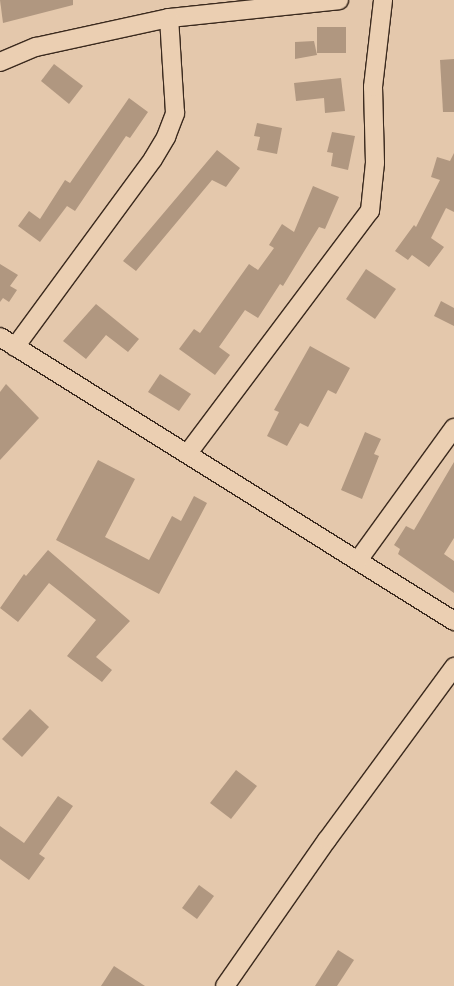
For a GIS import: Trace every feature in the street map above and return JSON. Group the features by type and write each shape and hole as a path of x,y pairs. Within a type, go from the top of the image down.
{"street":[{"path":"0,62 36,47 169,18 339,0"},
{"path":"188,453 370,211 376,163 373,87 382,0"},
{"path":"15,347 154,159 166,137 175,113 169,18"},
{"path":"0,337 188,453 454,621"},
{"path":"359,560 454,428"},
{"path":"225,986 327,840 454,667"}],"building":[{"path":"0,0 73,0 73,5 3,23"},
{"path":"317,27 346,27 346,53 317,53"},
{"path":"314,41 317,55 295,59 295,42"},
{"path":"454,59 454,112 443,112 440,60"},
{"path":"54,64 83,86 69,104 41,81"},
{"path":"341,78 345,111 325,113 324,98 296,101 294,83"},
{"path":"129,98 148,112 130,138 126,136 75,211 67,206 40,242 18,226 29,211 40,219 65,180 70,183"},
{"path":"257,123 282,128 277,154 257,150 260,137 254,136"},
{"path":"332,132 355,136 348,170 331,166 333,153 327,152"},
{"path":"217,150 240,168 226,187 212,180 136,271 123,261"},
{"path":"454,153 454,212 446,208 431,238 444,247 429,267 412,255 408,260 395,251 414,225 416,227 440,180 431,177 437,157 450,161"},
{"path":"313,186 339,197 325,229 319,227 283,286 280,284 258,318 245,310 219,347 230,355 215,375 179,349 194,329 200,333 249,264 258,270 274,248 269,245 282,224 294,232"},
{"path":"0,264 18,275 10,286 17,290 9,302 3,298 0,302"},
{"path":"366,269 396,289 375,319 346,299"},
{"path":"441,301 454,308 454,326 434,316"},
{"path":"96,304 139,339 128,352 106,335 86,359 63,341"},
{"path":"310,346 350,368 336,394 328,390 308,427 300,423 287,446 267,436 279,412 274,410"},
{"path":"160,374 191,394 179,411 148,392"},
{"path":"6,384 39,418 0,460 0,392"},
{"path":"365,432 381,439 374,454 379,456 362,499 341,490"},
{"path":"98,460 135,479 105,537 149,560 172,516 181,521 194,496 207,503 159,594 56,540"},
{"path":"454,462 454,538 444,554 454,561 454,593 398,554 400,549 394,545 406,526 414,530"},
{"path":"48,550 130,621 96,657 112,670 102,682 67,656 96,620 49,583 18,622 0,608 24,574 26,576"},
{"path":"30,709 49,727 22,757 2,739"},
{"path":"236,770 257,786 231,819 210,803"},
{"path":"58,796 73,806 39,854 45,858 29,880 0,859 0,826 24,843"},
{"path":"199,885 214,896 197,919 182,908"},
{"path":"338,950 354,960 337,986 315,986"},
{"path":"114,966 145,986 101,986"}]}
